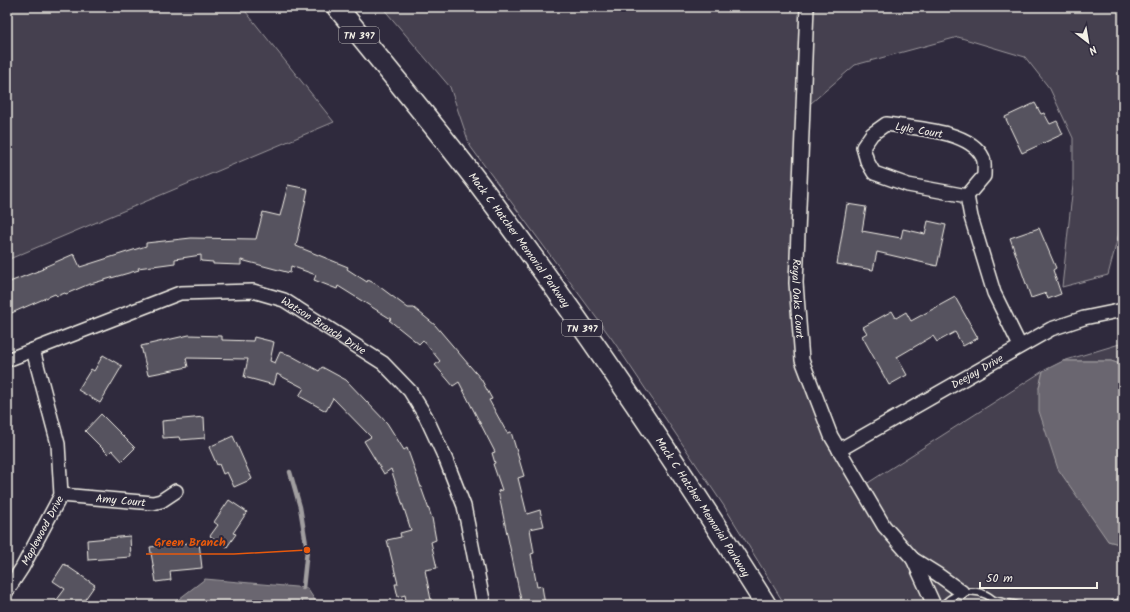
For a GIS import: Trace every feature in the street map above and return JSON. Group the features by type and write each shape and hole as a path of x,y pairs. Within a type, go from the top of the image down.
{"main road":[{"name":"Mack C Hatcher Memorial Parkway","path":"336,7 475,180 532,257 628,392 719,530 766,605"}],"street":[{"name":"Royal Oaks Court","path":"807,7 796,283 802,360 826,423 839,450 884,526 913,559 962,592"},
{"name":"Lyle Court","path":"886,124 931,130 970,142 984,158 984,176 967,196 908,185 874,173 867,161 863,147 872,134 886,124"},
{"path":"967,196 971,217 994,293 1020,346"},
{"name":"Watson Branch Drive","path":"7,360 180,294 253,291 284,300 383,363 410,391 426,417 446,460 464,506 484,605"},
{"name":"Deejay Drive","path":"839,450 1051,329 1084,318 1123,310"},
{"name":"Maplewood Drive","path":"7,591 22,568 62,496 58,444 33,350"},
{"name":"Amy Court","path":"62,496 153,503 161,501 176,491"},
{"name":"Royal Oaks Court","path":"913,559 934,605"}],"lane":[{"path":"943,605 952,597 962,592 973,591 984,594 998,605"},
{"path":"993,600 1017,605"},
{"path":"1113,605 1123,601"}],"shaded area":[{"path":"7,7 242,7 334,122 7,260"},
{"path":"382,7 1123,7 1123,218 1108,275 1062,287 1073,185 1073,138 1050,89 1025,57 958,37 855,65 803,110 802,360 860,488 1043,371 1039,388 1108,541 1123,545 1123,605 785,605 724,506 612,339 470,146 450,87"},
{"path":"1123,343 1123,365 1111,361 1063,361"},
{"path":"1063,361 1111,361 1123,365 1123,545 1108,541 1058,469 1039,411 1039,388 1043,371"},
{"path":"205,579 307,588 318,605 171,605"}],"building":[{"path":"1035,103 1041,114 1044,113 1050,124 1057,121 1063,134 1022,153 1005,117"},
{"path":"288,185 308,189 296,246 348,267 347,269 367,282 368,280 376,284 408,308 414,308 435,325 481,379 492,399 489,400 507,433 511,432 524,476 518,478 527,514 540,510 544,526 530,529 534,553 531,554 537,587 542,586 545,605 522,605 498,491 502,490 493,464 495,463 492,453 495,452 459,382 453,386 435,365 440,361 423,340 419,344 389,320 391,319 338,286 337,289 314,280 316,275 291,266 290,273 241,260 241,265 213,264 213,262 201,261 201,255 175,259 175,263 138,268 139,270 87,285 66,294 57,296 55,294 7,315 7,283 43,269 42,268 74,254 80,267 146,246 146,243 191,238 256,239 263,212 280,216"},
{"path":"847,204 866,207 862,231 901,238 903,229 925,234 928,221 946,225 937,266 877,252 873,270 837,264"},
{"path":"1039,228 1056,268 1053,270 1061,294 1048,299 1046,293 1031,298 1010,238"},
{"path":"955,297 978,338 963,346 955,332 937,342 933,336 897,357 907,375 889,385 862,336 867,333 863,327 892,311 896,318 906,312 911,321"},
{"path":"189,335 222,336 222,340 253,341 254,337 274,342 270,361 275,363 280,352 290,355 319,371 322,367 346,380 387,423 404,450 407,448 432,518 436,540 431,542 437,568 425,570 432,605 407,605 405,595 398,597 395,584 398,584 387,540 401,537 400,533 411,530 391,469 384,474 364,441 371,437 333,398 326,411 299,396 304,388 277,374 274,385 244,377 248,359 186,358 188,367 148,375 141,346"},
{"path":"103,355 122,366 100,403 78,390 91,369 94,371"},
{"path":"101,414 135,448 122,461 112,450 108,454 85,431"},
{"path":"204,417 205,438 180,440 179,437 163,438 162,421"},
{"path":"233,436 252,479 234,487 227,472 223,474 219,464 217,465 209,447"},
{"path":"229,500 247,512 233,533 236,534 227,547 210,536 218,525 214,522"},
{"path":"130,536 131,557 88,560 87,540"},
{"path":"199,542 202,568 170,571 171,580 156,582 150,547"},
{"path":"64,564 95,585 81,605 53,605 65,589 53,581"}],"waterway":[{"path":"290,472 300,507 307,550 303,588"}],"place":[{"name":"Green Branch","path":"307,550"}]}
